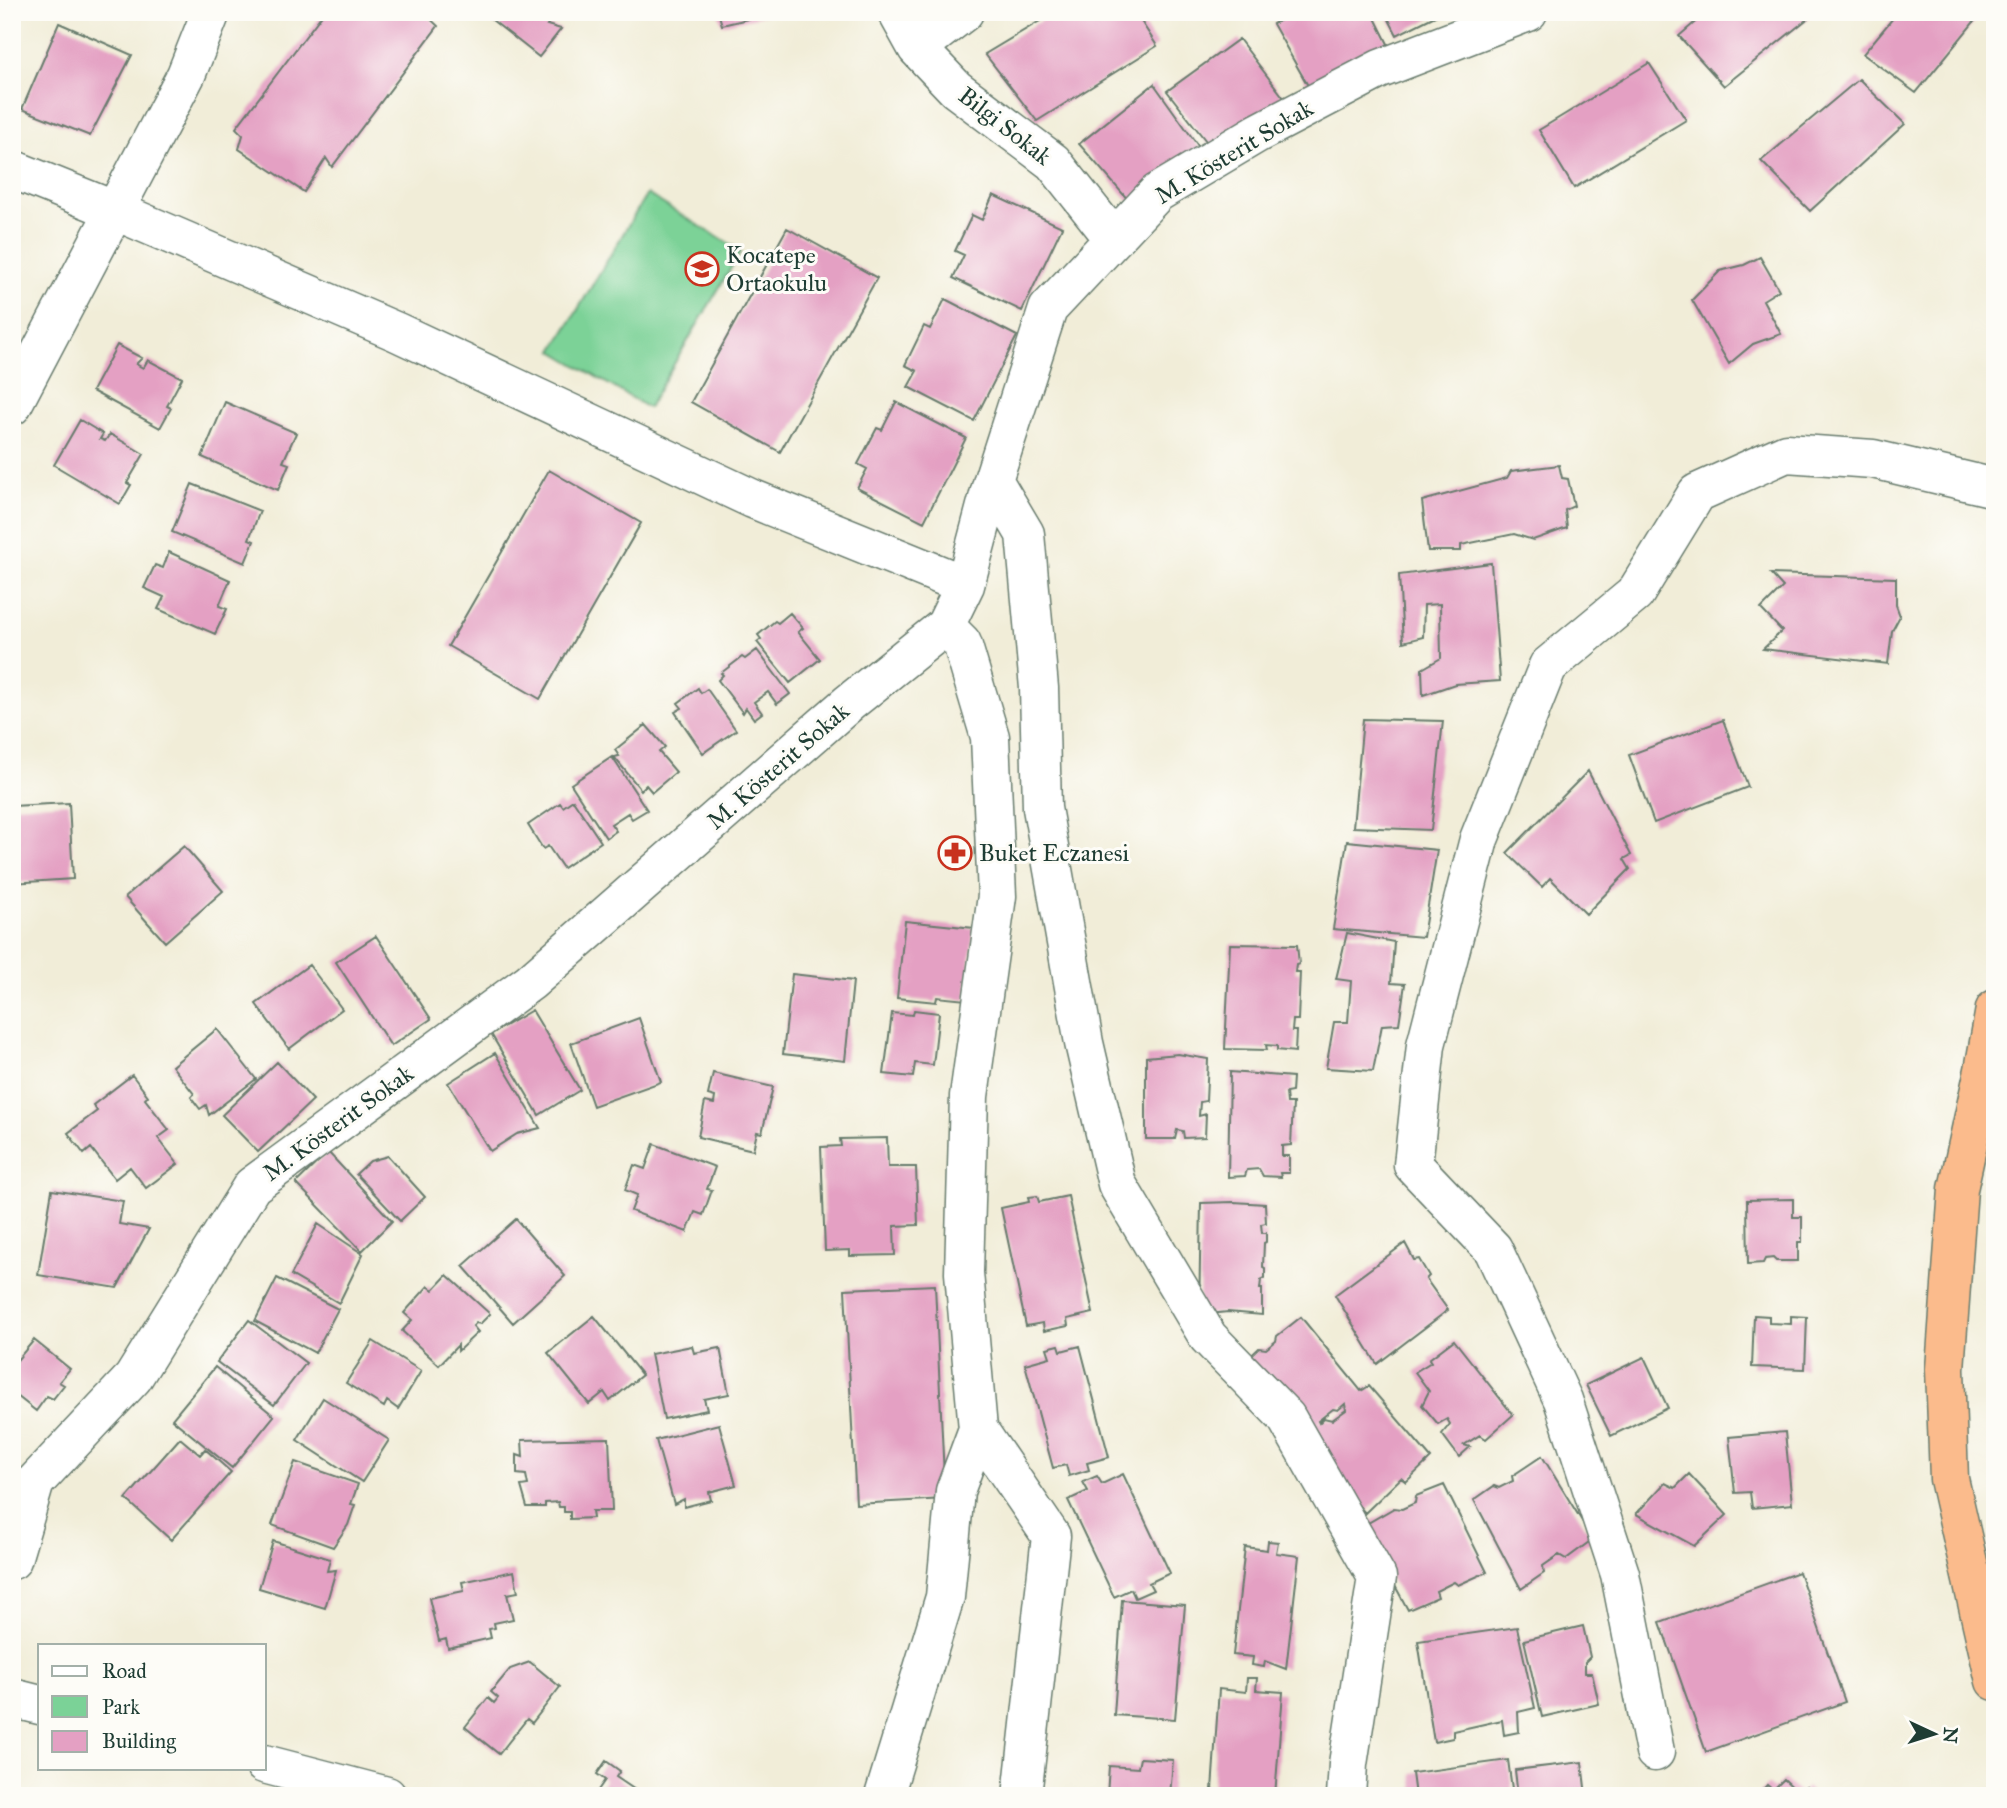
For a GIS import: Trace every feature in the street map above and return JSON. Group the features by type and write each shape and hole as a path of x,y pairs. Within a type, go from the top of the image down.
{"highway":[{"path":"1995,1009 1958,1189 1945,1369 1949,1479 1995,1681"}],"street":[{"path":"12,406 186,75 211,12"},
{"name":"Bilgi Sokak","path":"897,12 917,48 956,89 1053,162 1114,239"},
{"path":"917,48 964,12"},
{"name":"M. Kösterit Sokak","path":"12,1560 24,1478 133,1378 252,1186 530,982 849,704 945,626 965,585 993,480 1048,309 1157,193 1258,133 1380,69 1528,12"},
{"path":"12,169 397,332 753,499 965,585"},
{"path":"1655,1752 1620,1574 1563,1400 1493,1249 1413,1165 1426,1045 1479,839 1548,666 1635,594 1697,493 1786,453 1873,459 1995,488"},
{"path":"993,480 1025,534 1039,688 1042,808 1084,1043 1117,1184 1208,1338 1286,1417 1377,1577 1348,1764 1346,1796"},
{"path":"884,1796 945,1597 955,1491 978,1429 964,1273 969,1110 998,896 990,737 962,643 945,626"},
{"path":"978,1429 1051,1536 1022,1796"},
{"path":"12,1698 38,1704"},
{"path":"266,1765 387,1796"}],"green space":[{"path":"647,194 741,251 648,408 553,351"}],"building":[{"path":"324,12 423,12 438,26 332,167 326,158 304,192 239,149 243,135 236,128"},
{"path":"482,12 557,12 547,25 561,29 539,57"},
{"path":"718,12 765,12 765,15 722,25"},
{"path":"1055,12 1135,12 1157,46 1037,121 985,54"},
{"path":"1295,12 1372,12 1388,44 1311,91 1273,24"},
{"path":"1385,12 1443,12 1397,35"},
{"path":"1707,12 1816,12 1724,86 1679,36"},
{"path":"1898,12 1982,12 1916,93 1863,54"},
{"path":"59,23 132,55 90,136 22,109"},
{"path":"1239,39 1287,102 1213,150 1167,91"},
{"path":"1649,63 1686,120 1574,188 1539,130"},
{"path":"1859,79 1905,124 1810,211 1761,161"},
{"path":"1154,84 1201,150 1129,201 1079,144"},
{"path":"993,195 1062,227 1022,311 953,278 964,255 955,251 972,215 982,220"},
{"path":"787,228 877,278 780,452 691,402"},
{"path":"1760,257 1779,290 1763,300 1781,334 1753,344 1729,364 1692,300 1720,271 1744,265"},
{"path":"945,299 1017,336 974,421 908,387 917,371 905,365 924,326 930,329"},
{"path":"117,345 142,358 136,364 143,368 148,360 182,378 167,406 171,408 160,428 92,391"},
{"path":"225,402 296,433 283,462 289,464 278,490 202,457"},
{"path":"896,402 966,438 924,522 857,488 867,469 858,464 877,428 882,430"},
{"path":"80,420 103,434 100,439 105,441 110,434 144,454 127,483 131,485 120,504 54,465"},
{"path":"1559,465 1562,478 1568,479 1574,506 1565,510 1567,528 1533,540 1514,534 1461,545 1461,551 1428,551 1422,501 1507,478 1511,471"},
{"path":"549,470 641,523 540,699 448,646"},
{"path":"192,484 260,511 249,539 254,541 245,563 172,532"},
{"path":"169,552 230,580 219,606 227,609 215,634 158,609 164,597 144,588 155,565 163,568"},
{"path":"1491,563 1500,681 1455,684 1423,695 1422,669 1441,658 1440,604 1424,605 1423,637 1403,642 1399,575"},
{"path":"1771,574 1896,578 1896,605 1900,616 1892,631 1888,664 1763,649 1782,631 1761,609 1783,587"},
{"path":"790,613 803,628 798,632 820,659 790,683 757,642 761,639 758,635"},
{"path":"757,650 790,694 777,704 768,692 754,702 762,713 754,719 746,708 743,713 718,680 723,675 721,673 742,657 745,659"},
{"path":"698,688 701,693 707,689 736,730 703,753 675,712 682,708 678,703"},
{"path":"1363,719 1443,721 1431,830 1353,827"},
{"path":"1723,720 1748,787 1654,823 1629,755"},
{"path":"646,725 665,747 659,752 676,772 652,792 646,785 641,790 614,757 619,756 615,750"},
{"path":"612,757 647,810 632,819 628,813 611,824 616,831 606,838 571,784"},
{"path":"1588,771 1631,855 1624,859 1630,869 1586,914 1550,878 1542,887 1507,853"},
{"path":"573,800 601,842 563,868 548,846 543,849 528,825 560,803 563,807"},
{"path":"69,803 73,879 12,883 12,806"},
{"path":"1347,841 1437,850 1423,937 1333,929"},
{"path":"184,846 223,891 165,942 125,897"},
{"path":"905,921 974,928 966,1000 937,997 936,1002 897,998"},
{"path":"1347,933 1394,942 1391,983 1405,984 1399,1024 1382,1025 1373,1071 1326,1068 1334,1022 1348,1022 1351,981 1336,979"},
{"path":"376,936 431,1019 391,1046 336,962"},
{"path":"1230,944 1297,945 1299,964 1296,965 1295,972 1300,972 1298,1020 1293,1020 1292,1031 1296,1031 1295,1052 1277,1050 1277,1046 1266,1045 1267,1050 1225,1049"},
{"path":"309,965 342,1009 289,1049 256,1004"},
{"path":"792,974 853,981 845,1061 783,1054"},
{"path":"532,1010 580,1090 539,1115 491,1034"},
{"path":"914,1010 939,1013 933,1065 915,1063 913,1077 884,1074 892,1013 913,1015"},
{"path":"639,1018 661,1082 593,1106 571,1043"},
{"path":"217,1029 256,1079 209,1115 206,1105 200,1109 191,1097 194,1094 172,1066"},
{"path":"495,1053 540,1128 517,1134 490,1151 448,1083"},
{"path":"1178,1054 1208,1059 1206,1101 1200,1102 1199,1116 1206,1114 1205,1137 1184,1138 1183,1131 1177,1130 1175,1139 1146,1139 1146,1057"},
{"path":"277,1062 313,1100 258,1152 222,1115"},
{"path":"1230,1072 1293,1077 1292,1092 1286,1093 1287,1103 1293,1103 1291,1145 1282,1146 1282,1156 1289,1156 1289,1173 1280,1173 1281,1177 1263,1176 1259,1169 1247,1170 1245,1176 1228,1177"},
{"path":"713,1073 773,1087 762,1133 757,1132 753,1150 698,1137 705,1102 714,1104 715,1097 708,1095"},
{"path":"132,1075 148,1096 145,1099 169,1130 158,1138 178,1164 146,1188 130,1167 115,1179 91,1148 84,1154 68,1133 97,1111 93,1105"},
{"path":"887,1138 888,1167 916,1167 918,1225 894,1226 895,1255 850,1256 850,1250 825,1251 821,1147 841,1146 840,1139"},
{"path":"654,1144 715,1167 707,1189 712,1190 703,1215 695,1212 687,1232 631,1211 637,1195 625,1190 634,1165 645,1169"},
{"path":"328,1152 392,1221 362,1251 296,1183"},
{"path":"388,1156 425,1197 400,1221 356,1174 370,1161"},
{"path":"52,1190 123,1201 119,1224 149,1229 117,1288 38,1275"},
{"path":"1037,1196 1039,1202 1068,1196 1093,1313 1067,1319 1068,1326 1044,1331 1043,1323 1026,1326 1001,1208 1029,1202 1028,1197"},
{"path":"1793,1199 1793,1217 1802,1217 1802,1242 1798,1242 1798,1261 1776,1261 1773,1258 1765,1259 1763,1263 1748,1264 1747,1200"},
{"path":"1201,1203 1265,1204 1266,1223 1261,1224 1262,1233 1266,1233 1263,1267 1265,1278 1261,1280 1260,1289 1262,1315 1228,1312 1199,1315"},
{"path":"516,1219 565,1276 513,1323 463,1266"},
{"path":"318,1224 363,1254 339,1303 291,1275"},
{"path":"1405,1243 1414,1260 1419,1259 1429,1276 1426,1279 1448,1310 1377,1364 1335,1295"},
{"path":"447,1275 490,1314 480,1324 473,1326 478,1332 458,1351 458,1345 439,1365 402,1331 412,1320 404,1313 428,1286 433,1290"},
{"path":"277,1278 338,1309 315,1353 255,1321"},
{"path":"935,1285 945,1499 856,1504 845,1289"},
{"path":"1754,1315 1769,1316 1769,1323 1791,1324 1791,1316 1807,1317 1805,1369 1752,1367"},
{"path":"594,1316 642,1375 610,1401 604,1392 589,1404 548,1353"},
{"path":"1301,1317 1361,1391 1369,1386 1431,1458 1406,1482 1401,1478 1365,1513 1302,1440 1235,1371 1259,1348 1266,1349 1276,1341 1277,1336","holes":["1345,1404 1346,1410 1332,1420 1324,1418 1319,1423 1318,1421 1333,1409 1338,1410"]},
{"path":"249,1320 306,1363 274,1405 217,1362"},
{"path":"34,1340 70,1369 59,1382 64,1385 53,1399 47,1396 36,1411 12,1392 12,1366"},
{"path":"1454,1340 1513,1415 1486,1439 1480,1435 1464,1445 1470,1447 1459,1457 1442,1434 1450,1424 1447,1419 1438,1424 1422,1405 1429,1391 1415,1372 1431,1362 1429,1359"},
{"path":"373,1341 421,1371 398,1409 387,1401 384,1407 346,1383"},
{"path":"1059,1345 1061,1351 1080,1346 1109,1457 1087,1463 1089,1470 1069,1476 1066,1465 1053,1468 1025,1364 1050,1357 1047,1348"},
{"path":"692,1346 694,1353 720,1348 729,1394 704,1399 707,1410 664,1419 651,1354"},
{"path":"1644,1357 1668,1408 1611,1436 1586,1385"},
{"path":"215,1367 274,1416 232,1468 172,1419"},
{"path":"323,1398 389,1440 362,1482 297,1440"},
{"path":"719,1424 736,1485 709,1492 711,1500 684,1507 684,1499 674,1504 656,1440"},
{"path":"1785,1432 1792,1504 1752,1508 1750,1492 1735,1493 1729,1437"},
{"path":"180,1438 200,1455 205,1449 231,1472 171,1540 126,1499"},
{"path":"609,1438 612,1511 592,1511 593,1518 570,1519 570,1512 564,1512 564,1507 559,1507 558,1502 545,1503 545,1507 527,1507 521,1486 528,1485 526,1475 517,1474 517,1455 523,1457 522,1440"},
{"path":"1542,1456 1593,1539 1566,1559 1559,1555 1543,1566 1544,1573 1521,1589 1474,1500 1494,1486 1499,1488 1513,1481 1512,1476"},
{"path":"295,1462 358,1484 348,1525 333,1547 272,1525"},
{"path":"1123,1474 1170,1573 1149,1583 1153,1590 1135,1598 1131,1589 1114,1597 1068,1500 1088,1491 1083,1482 1097,1476 1102,1484"},
{"path":"1689,1474 1727,1515 1694,1546 1636,1514 1665,1483 1675,1488"},
{"path":"1444,1485 1487,1572 1458,1585 1454,1582 1436,1591 1438,1597 1408,1610 1363,1526 1394,1508 1402,1509 1415,1503 1416,1496"},
{"path":"273,1541 330,1559 327,1571 336,1570 325,1608 259,1588"},
{"path":"1268,1541 1278,1542 1276,1553 1299,1556 1286,1669 1265,1661 1264,1667 1252,1665 1253,1657 1233,1655 1245,1547 1267,1550"},
{"path":"514,1571 518,1592 507,1594 513,1619 494,1623 495,1628 489,1629 491,1638 448,1648 446,1639 439,1641 429,1598 464,1591 462,1582"},
{"path":"1799,1572 1845,1702 1706,1752 1660,1622"},
{"path":"1122,1600 1185,1605 1175,1719 1114,1715"},
{"path":"1583,1626 1590,1657 1585,1662 1585,1673 1592,1673 1599,1704 1542,1717 1524,1640"},
{"path":"1517,1627 1535,1708 1518,1712 1519,1732 1504,1735 1502,1720 1453,1731 1453,1738 1434,1742 1418,1641"},
{"path":"530,1662 560,1687 532,1723 527,1719 499,1754 465,1727 488,1698 494,1703 498,1698 491,1692 510,1669"},
{"path":"1247,1678 1257,1678 1256,1690 1283,1692 1275,1796 1243,1796 1243,1793 1212,1790 1219,1689 1246,1692"},
{"path":"1140,1758 1173,1760 1170,1796 1107,1796 1109,1766 1138,1768"},
{"path":"1508,1760 1513,1796 1415,1796 1412,1773"},
{"path":"606,1761 620,1771 616,1777 644,1796 594,1796 605,1780 597,1774"},
{"path":"1582,1762 1586,1796 1518,1796 1515,1770"},
{"path":"1784,1779 1800,1794 1807,1787 1816,1796 1757,1796 1767,1785 1773,1790"}],"place":[{"name":"Kocatepe Ortaokulu","path":"702,269"},
{"name":"Buket Eczanesi","path":"955,853"}]}
